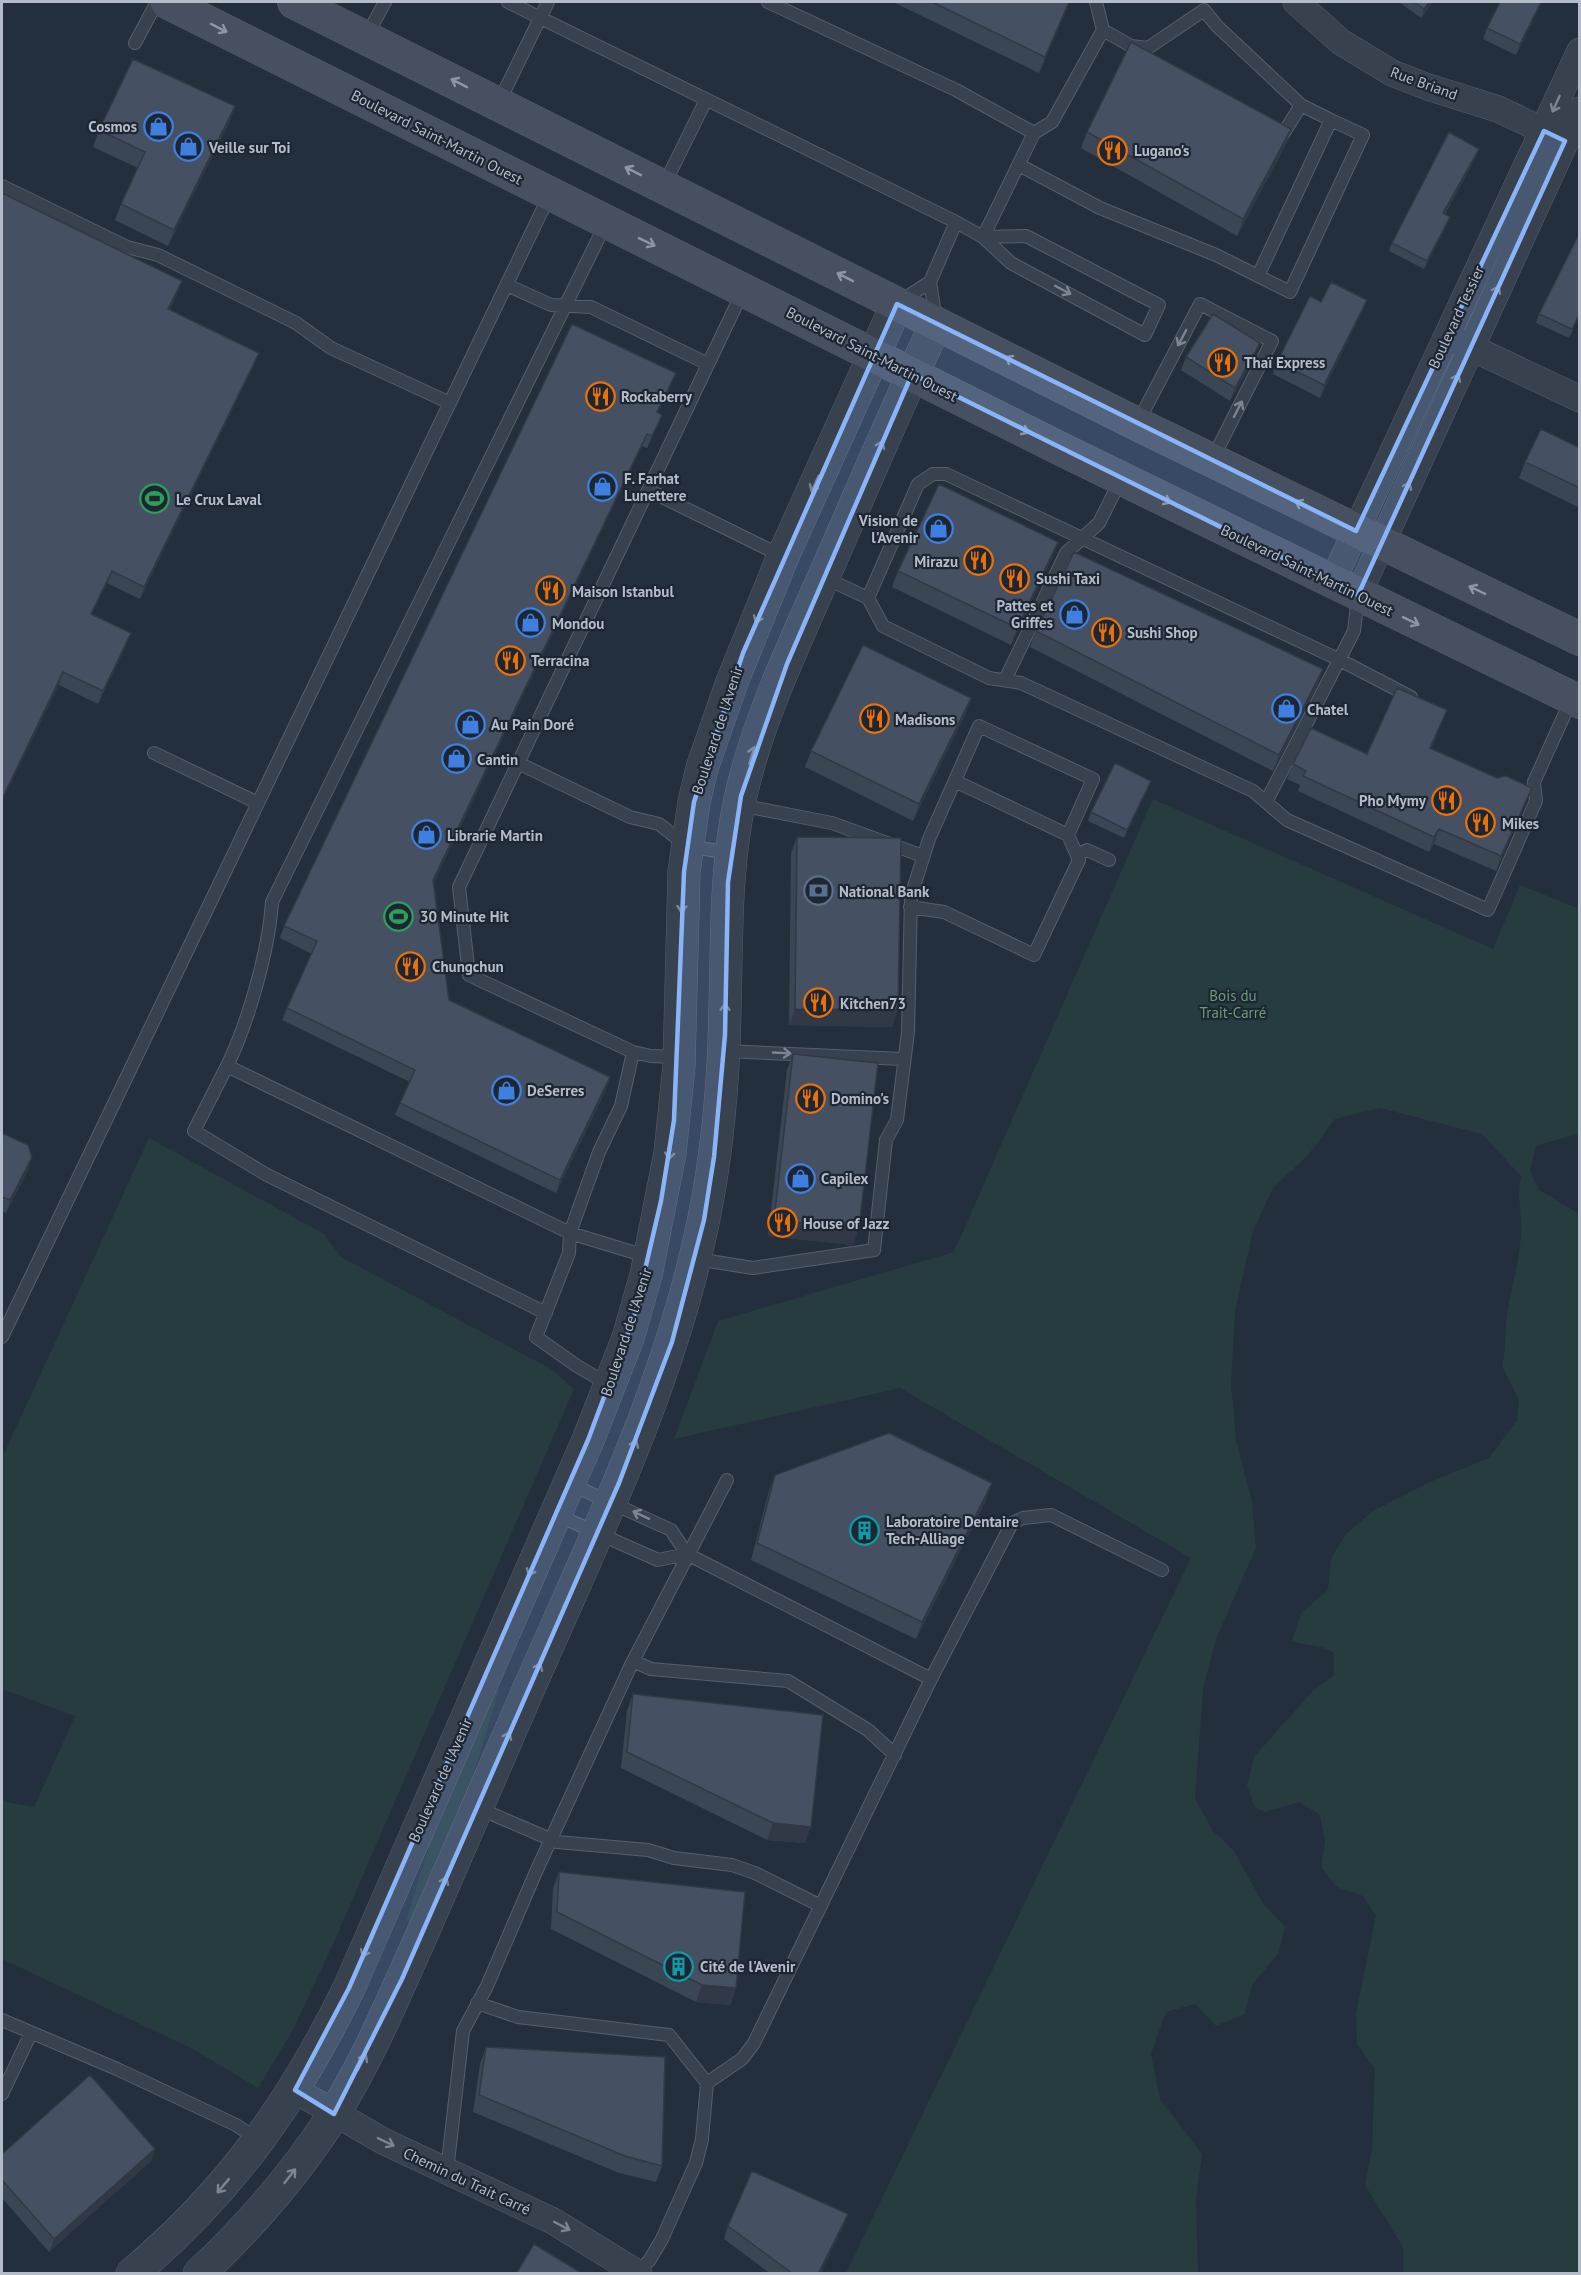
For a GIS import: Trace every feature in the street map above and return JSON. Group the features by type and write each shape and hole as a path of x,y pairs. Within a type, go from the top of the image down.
{"main road":[{"name":"Boulevard Saint-Martin Ouest","path":"167,2 1121,479 1576,700"},
{"path":"295,2 1211,461 1580,639"}],"street":[{"name":"Rue Briand","path":"1296,2 1341,42 1392,73 1498,109 1554,136"},
{"name":"Boulevard Tessier","path":"1345,589 1369,537 1470,348 1554,136 1580,51"},
{"name":"Boulevard Tessier","path":"1369,537 1447,336 1554,136 1580,110"},
{"name":"Boulevard de l'Avenir","path":"132,2274 201,2210 259,2140 295,2090 349,1988 611,1385 634,1317 650,1257 670,1153 679,1057 681,936 687,846 694,802 714,732 783,556 897,304"},
{"path":"199,2274 264,2208 334,2114 384,2017 610,1502 665,1364 695,1259 714,1157 723,1051 726,913 731,853 739,805 761,730 824,577 936,324"},
{"path":"1447,336 1580,399"},
{"name":"Chemin du Trait Carré","path":"295,2090 383,2142 553,2221 637,2273"}],"lane":[{"path":"135,43 157,2"},
{"path":"366,37 385,2"},
{"path":"508,2 956,222 983,237 1011,263 1145,335 1159,305 1026,236 983,237"},
{"path":"498,103 548,2"},
{"path":"768,2 956,90 1034,133"},
{"path":"983,237 1034,133 1052,122 1103,30 1096,2"},
{"path":"1019,165 1100,207 1216,255 1290,292 1363,135 1301,105 1216,26 1204,10 1151,52 1131,46 1103,30"},
{"path":"663,186 706,100"},
{"path":"1262,123 1283,134 1301,105"},
{"path":"1258,276 1331,120"},
{"path":"2,186 127,247 158,255 175,263 296,323 331,348 450,403"},
{"path":"2,1337 551,194"},
{"path":"546,1313 267,1175 194,1131 244,1027 270,930 272,902 606,222"},
{"path":"936,324 930,282 956,222"},
{"path":"897,304 930,282"},
{"path":"507,285 551,305 591,307 708,364"},
{"path":"679,1057 651,1056 633,1052 469,975 459,887 744,289"},
{"path":"1137,424 1200,304 1272,341 1211,461"},
{"path":"868,598 915,490 922,480 933,474 952,476 1081,540 1340,660 1423,703"},
{"path":"1005,680 1065,553 1099,523 1121,479"},
{"path":"648,490 783,556"},
{"path":"824,577 868,598 883,626 989,678 1022,683 1253,791 1287,820 1488,910 1536,801 1534,782 1576,700"},
{"path":"1266,802 1354,631 1345,589"},
{"path":"695,1259 753,1268 874,1250 886,1140 897,1120 908,1032 910,907 922,856 979,726 1093,779 1068,835"},
{"path":"154,753 258,803"},
{"path":"518,764 630,817 659,824 687,846 731,853"},
{"path":"910,907 944,912 1034,955 1079,860 1068,835 955,782"},
{"path":"739,805 832,823 922,856"},
{"path":"1077,855 1087,850 1109,860"},
{"path":"723,1051 903,1059"},
{"path":"611,1385 577,1366 536,1337 569,1253 570,1233 599,1152 621,1106 633,1052"},
{"path":"227,1066 570,1233 650,1257"},
{"path":"447,2171 463,2031 633,1661 727,1480"},
{"path":"569,1484 671,1530 687,1554 932,1679"},
{"path":"556,1515 658,1560 687,1554"},
{"path":"707,2082 748,2054 932,1679 1015,1520 1051,1515 1162,1570"},
{"path":"633,1661 651,1669 788,1681 868,1730 895,1755"},
{"path":"477,1808 550,1840 648,1850 674,1858 732,1865 755,1873 821,1906"},
{"path":"477,2004 518,2017 669,2035 707,2082 702,2139 698,2157 662,2239 649,2261 637,2273"},
{"path":"2,2020 187,2102 236,2125 259,2140"},
{"path":"2,2094 31,2033"}],"highlighted area":[{"path":"1544,131 1565,141 1358,595 912,374 787,664 741,796 728,882 725,1035 714,1157 704,1220 672,1342 619,1483 402,1979 334,2114 295,2090 349,1988 588,1440 634,1317 661,1201 674,1120 684,872 694,802 743,653 897,304 1356,531"}],"green space":[{"name":"Bois du Trait-Carré","path":"1153,799 1493,949 1520,885 1577,908 1579,903 1579,1133 1536,1146 1530,1171 1539,1190 1580,1214 1579,2273 1403,2273 1403,2247 1365,2185 1372,2149 1375,2069 1357,2044 1356,2014 1376,1915 1363,1896 1337,1887 1321,1867 1325,1841 1320,1815 1300,1802 1265,1812 1255,1807 1247,1786 1254,1757 1312,1692 1334,1675 1334,1653 1322,1647 1292,1641 1301,1613 1328,1590 1331,1558 1346,1534 1373,1511 1430,1482 1489,1458 1517,1420 1519,1400 1502,1366 1507,1315 1521,1236 1519,1191 1521,1176 1482,1134 1380,1108 1335,1119 1309,1154 1273,1188 1253,1231 1235,1311 1231,1383 1236,1439 1252,1502 1256,1548 1216,1639 1203,1689 1195,1799 1213,1831 1234,1851 1262,1902 1285,1927 1278,1954 1252,1985 1245,2014 1216,2026 1195,2004 1166,2012 1151,2054 1160,2099 1202,2154 1196,2200 1198,2273 846,2273 1191,1558 900,1388 674,1439 718,1321 954,1252"},
{"path":"149,1138 324,1234 341,1257 551,1369 574,1389 334,1942 293,2030 258,2088 191,2048 2,1959 2,1801 34,1807 75,1716 2,1689 2,1458"},
{"path":"495,1688 499,1690 469,1788 410,1923 406,1922 436,1823"}],"building":[{"path":"932,2 1069,2 1045,57"},
{"path":"1414,2 1430,2 1424,9"},
{"path":"1500,2 1541,2 1520,44 1487,28"},
{"path":"1131,42 1291,129 1243,219 1087,132"},
{"path":"133,59 235,106 174,230 121,204 145,152 99,130"},
{"path":"1449,132 1479,149 1443,213 1450,217 1427,261 1392,243"},
{"path":"2,193 182,281 168,309 259,353 144,587 112,571 91,614 131,633 103,691 63,672 2,799"},
{"path":"1580,232 1580,313 1572,329 1539,314"},
{"path":"1331,282 1367,300 1324,385 1277,362 1310,296 1321,302"},
{"path":"1213,314 1260,343 1235,388 1186,357"},
{"path":"572,324 676,373 657,412 662,415 652,436 647,434 433,880 449,1000 610,1077 560,1180 400,1103 415,1070 287,1008 317,941 284,926"},
{"path":"1541,429 1580,448 1580,488 1525,462"},
{"path":"939,484 1058,542 1017,628 898,571"},
{"path":"1074,552 1323,669 1279,755 1036,631"},
{"path":"863,645 971,698 919,804 811,751"},
{"path":"1397,688 1447,710 1430,748 1497,778 1506,776 1532,788 1501,856 1439,829 1434,837 1303,776 1306,771 1293,764 1311,728 1367,754"},
{"path":"1115,763 1151,781 1127,830 1091,812"},
{"path":"797,837 901,838 898,1010 795,1009"},
{"path":"793,1054 878,1063 859,1228 774,1220"},
{"path":"2,1133 28,1145 32,1157 10,1200 2,1197"},
{"name":"Laboratoire Dentaire Tech-Alliage","path":"889,1433 992,1483 922,1622 757,1543 775,1475"},
{"path":"633,1694 823,1715 811,1827 773,1823 627,1752"},
{"name":"Cité de l'Avenir","path":"559,1872 745,1892 736,1988 702,1985 557,1912"},
{"path":"486,2047 665,2057 662,2166 625,2156 479,2095"},
{"path":"90,2075 155,2149 54,2239 2,2180 2,2154"},
{"path":"752,2171 848,2214 818,2274 793,2274 728,2226"},
{"path":"534,2244 583,2274 516,2274"}],"place":[{"name":"Cosmos","path":"158,126"},
{"name":"Veille sur Toi","path":"188,147"},
{"name":"Lugano's","path":"1113,150"},
{"name":"Thaï Express","path":"1223,362"},
{"name":"Rockaberry","path":"600,396"},
{"name":"F. Farhat Lunettere","path":"603,487"},
{"name":"Le Crux Laval","path":"155,499"},
{"name":"Vision de l'Avenir","path":"939,529"},
{"name":"Mirazu","path":"979,561"},
{"name":"Sushi Taxi","path":"1015,578"},
{"name":"Maison Istanbul","path":"551,591"},
{"name":"Pattes et Griffes","path":"1074,614"},
{"name":"Mondou","path":"531,623"},
{"name":"Sushi Shop","path":"1106,632"},
{"name":"Terracina","path":"510,660"},
{"name":"Chatel","path":"1286,709"},
{"name":"Madisons","path":"874,719"},
{"name":"Au Pain Doré","path":"470,724"},
{"name":"Cantin","path":"456,759"},
{"name":"Pho Mymy","path":"1447,800"},
{"name":"Mikes","path":"1481,823"},
{"name":"Librarie Martin","path":"426,835"},
{"name":"National Bank","path":"818,891"},
{"name":"30 Minute Hit","path":"399,916"},
{"name":"Chungchun","path":"411,966"},
{"name":"Kitchen73","path":"819,1003"},
{"name":"DeSerres","path":"506,1090"},
{"name":"Domino's","path":"810,1098"},
{"name":"Capilex","path":"800,1178"},
{"name":"House of Jazz","path":"782,1223"},
{"name":"Laboratoire Dentaire Tech-Alliage","path":"865,1530"},
{"name":"Cité de l'Avenir","path":"679,1966"}]}
